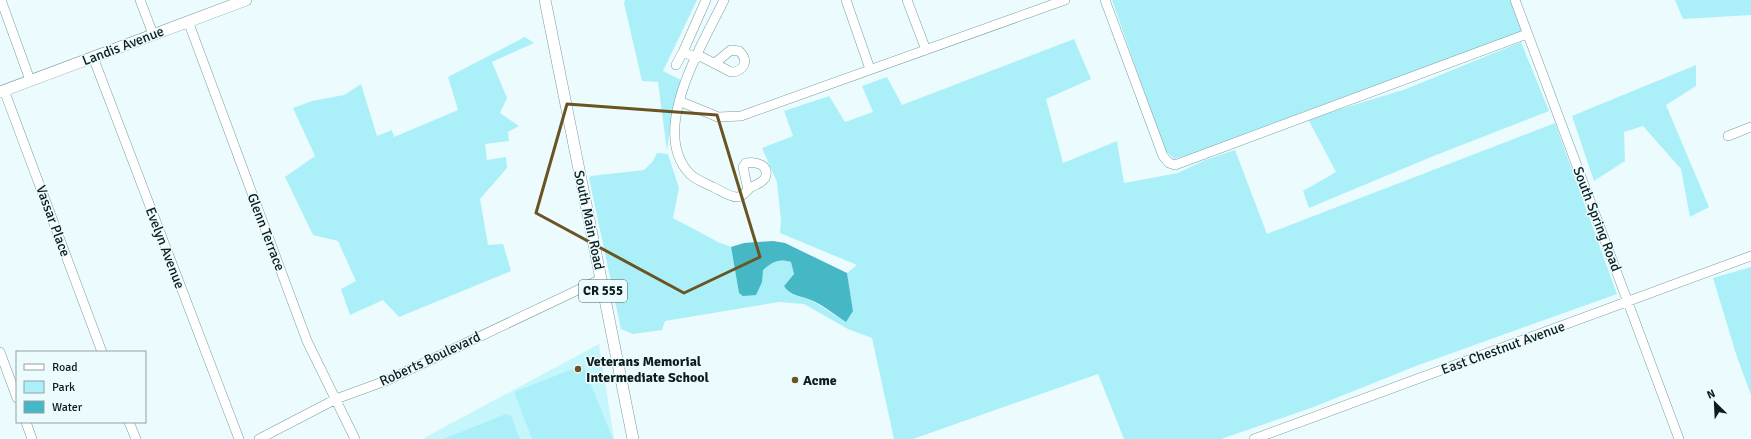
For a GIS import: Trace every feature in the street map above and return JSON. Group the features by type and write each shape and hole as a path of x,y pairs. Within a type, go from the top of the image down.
{"main road":[{"name":"Landis Avenue","path":"2,91 246,0"},
{"name":"South Main Road","path":"545,0 633,439"}],"street":[{"path":"1,0 30,80"},
{"path":"140,0 153,34"},
{"path":"676,66 706,0"},
{"path":"724,0 697,56 679,101 674,122 675,147 683,165 689,174 696,179 734,197 743,196 748,190"},
{"path":"846,0 870,69"},
{"path":"907,0 926,50"},
{"path":"679,101 718,117 733,117 748,113 1065,0"},
{"path":"1105,0 1163,156 1170,164 1175,165 1527,34"},
{"name":"South Spring Road","path":"1515,0 1679,439"},
{"name":"Glenn Terrace","path":"188,21 307,341 355,439"},
{"path":"683,52 715,63"},
{"name":"Evelyn Avenue","path":"93,57 239,439"},
{"name":"Vassar Place","path":"2,91 102,351"},
{"path":"1728,136 1751,127"},
{"name":"East Chestnut Avenue","path":"1254,439 1751,256"},
{"name":"Roberts Boulevard","path":"259,439 336,399 388,380 601,279"},
{"path":"0,352 16,395"},
{"path":"26,423 32,439"},
{"path":"129,423 136,439"}],"highlighted area":[{"path":"567,104 717,115 760,257 684,293 536,213"}],"shaded area":[{"name":"Veterans Memorial Intermediate School","path":"599,344 614,439 422,439 508,393"}],"green space":[{"path":"625,0 697,0 663,71 683,81 672,112 667,151 658,82 642,81 624,3"},
{"path":"1112,0 1510,0 1522,31 1174,159 1164,149"},
{"path":"1675,0 1751,0 1751,15 1683,19"},
{"path":"525,37 534,43 492,62 507,98 500,113 519,126 508,132 509,141 485,144 487,160 506,157 507,168 480,199 488,245 503,244 511,271 399,317 383,300 350,315 341,289 356,281 338,241 313,235 285,177 315,156 293,108 312,101 344,95 361,84 377,136 392,130 394,137 458,110 448,77"},
{"path":"1074,39 1091,79 1046,99 1063,163 1117,141 1124,183 1178,173 1205,160 1235,150 1267,234 1555,123 1617,294 1416,366 1311,408 1221,439 1124,439 1098,374 913,439 894,439 872,338 848,329 804,304 779,302 665,321 662,330 633,334 621,329 589,178 591,176 644,170 653,161 657,153 668,154 679,188 673,218 718,242 731,247 739,293 762,282 762,270 769,265 783,260 791,262 794,274 784,286 798,296 811,300 846,322 853,311 847,273 857,265 780,233 781,221 777,182 762,148 793,136 784,111 829,96 845,122 873,112 862,86 887,77 902,105"},
{"path":"1521,42 1549,111 1431,157 1309,208 1303,191 1336,172 1308,119 1406,89"},
{"path":"1696,65 1696,86 1666,105 1709,207 1690,217 1681,169 1643,126 1624,132 1625,161 1594,181 1572,116"},
{"path":"1751,267 1751,395 1736,354 1713,278"},
{"path":"583,365 613,439 532,439 514,392"},
{"path":"506,414 511,416 520,439 443,439"}],"water":[{"path":"773,241 785,243 847,273 853,311 846,322 815,302 789,292 784,286 794,274 791,262 783,260 779,261 769,265 763,270 762,282 756,295 743,296 739,293 731,247 744,243"}],"place":[{"name":"Veterans Memorial Intermediate School","path":"578,369"},
{"name":"Acme","path":"795,380"}]}
